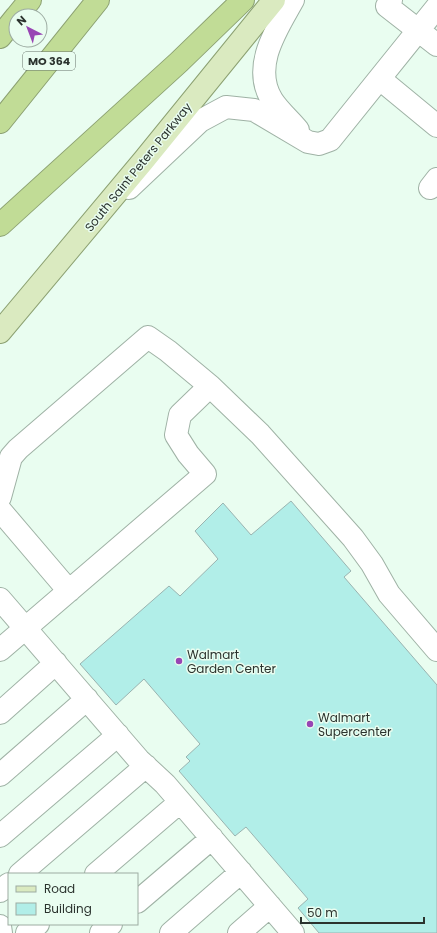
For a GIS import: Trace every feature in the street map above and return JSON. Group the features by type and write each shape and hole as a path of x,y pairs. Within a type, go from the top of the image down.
{"highway":[{"path":"23,8 30,0"},
{"name":"MO 364","path":"0,122 98,0"},
{"path":"0,225 179,62 243,0"},
{"path":"0,37 8,26"}],"main road":[{"name":"South Saint Peters Parkway","path":"0,332 95,219 274,0"}],"lane":[{"path":"293,0 274,35 265,60 264,79 272,99 308,142"},
{"path":"391,0 387,6 437,45"},
{"path":"95,219 168,154 200,121 226,107 254,110 308,142 319,144 330,140 437,7"},
{"path":"380,78 437,126"},
{"path":"0,497 11,457 18,449 148,337 168,351 210,386 260,434 353,538 372,564 389,594 437,650"},
{"path":"0,650 205,474 188,454 176,435 180,415 210,386"},
{"path":"0,510 69,591"},
{"path":"0,599 146,766 212,838 293,933"},
{"path":"0,713 56,663"},
{"path":"0,775 87,699"},
{"path":"0,836 118,734"},
{"path":"21,873 146,766"},
{"path":"97,873 180,802"},
{"path":"138,901 212,838"},
{"path":"171,933 241,872"},
{"path":"0,891 8,885"},
{"path":"239,933 270,906"},
{"path":"27,933 37,925"},
{"path":"100,933 110,925"},
{"path":"0,926 1,933"}],"building":[{"name":"Walmart Supercenter","path":"291,501 351,571 344,577 437,685 437,933 319,933 298,908 308,899 246,827 235,836 179,771 190,761 186,757 200,744 144,679 116,705 80,664 169,586 180,596 218,559 195,531 223,503 251,535"}],"place":[{"name":"Walmart Garden Center","path":"179,661"},
{"name":"Walmart Supercenter","path":"310,724"}]}
